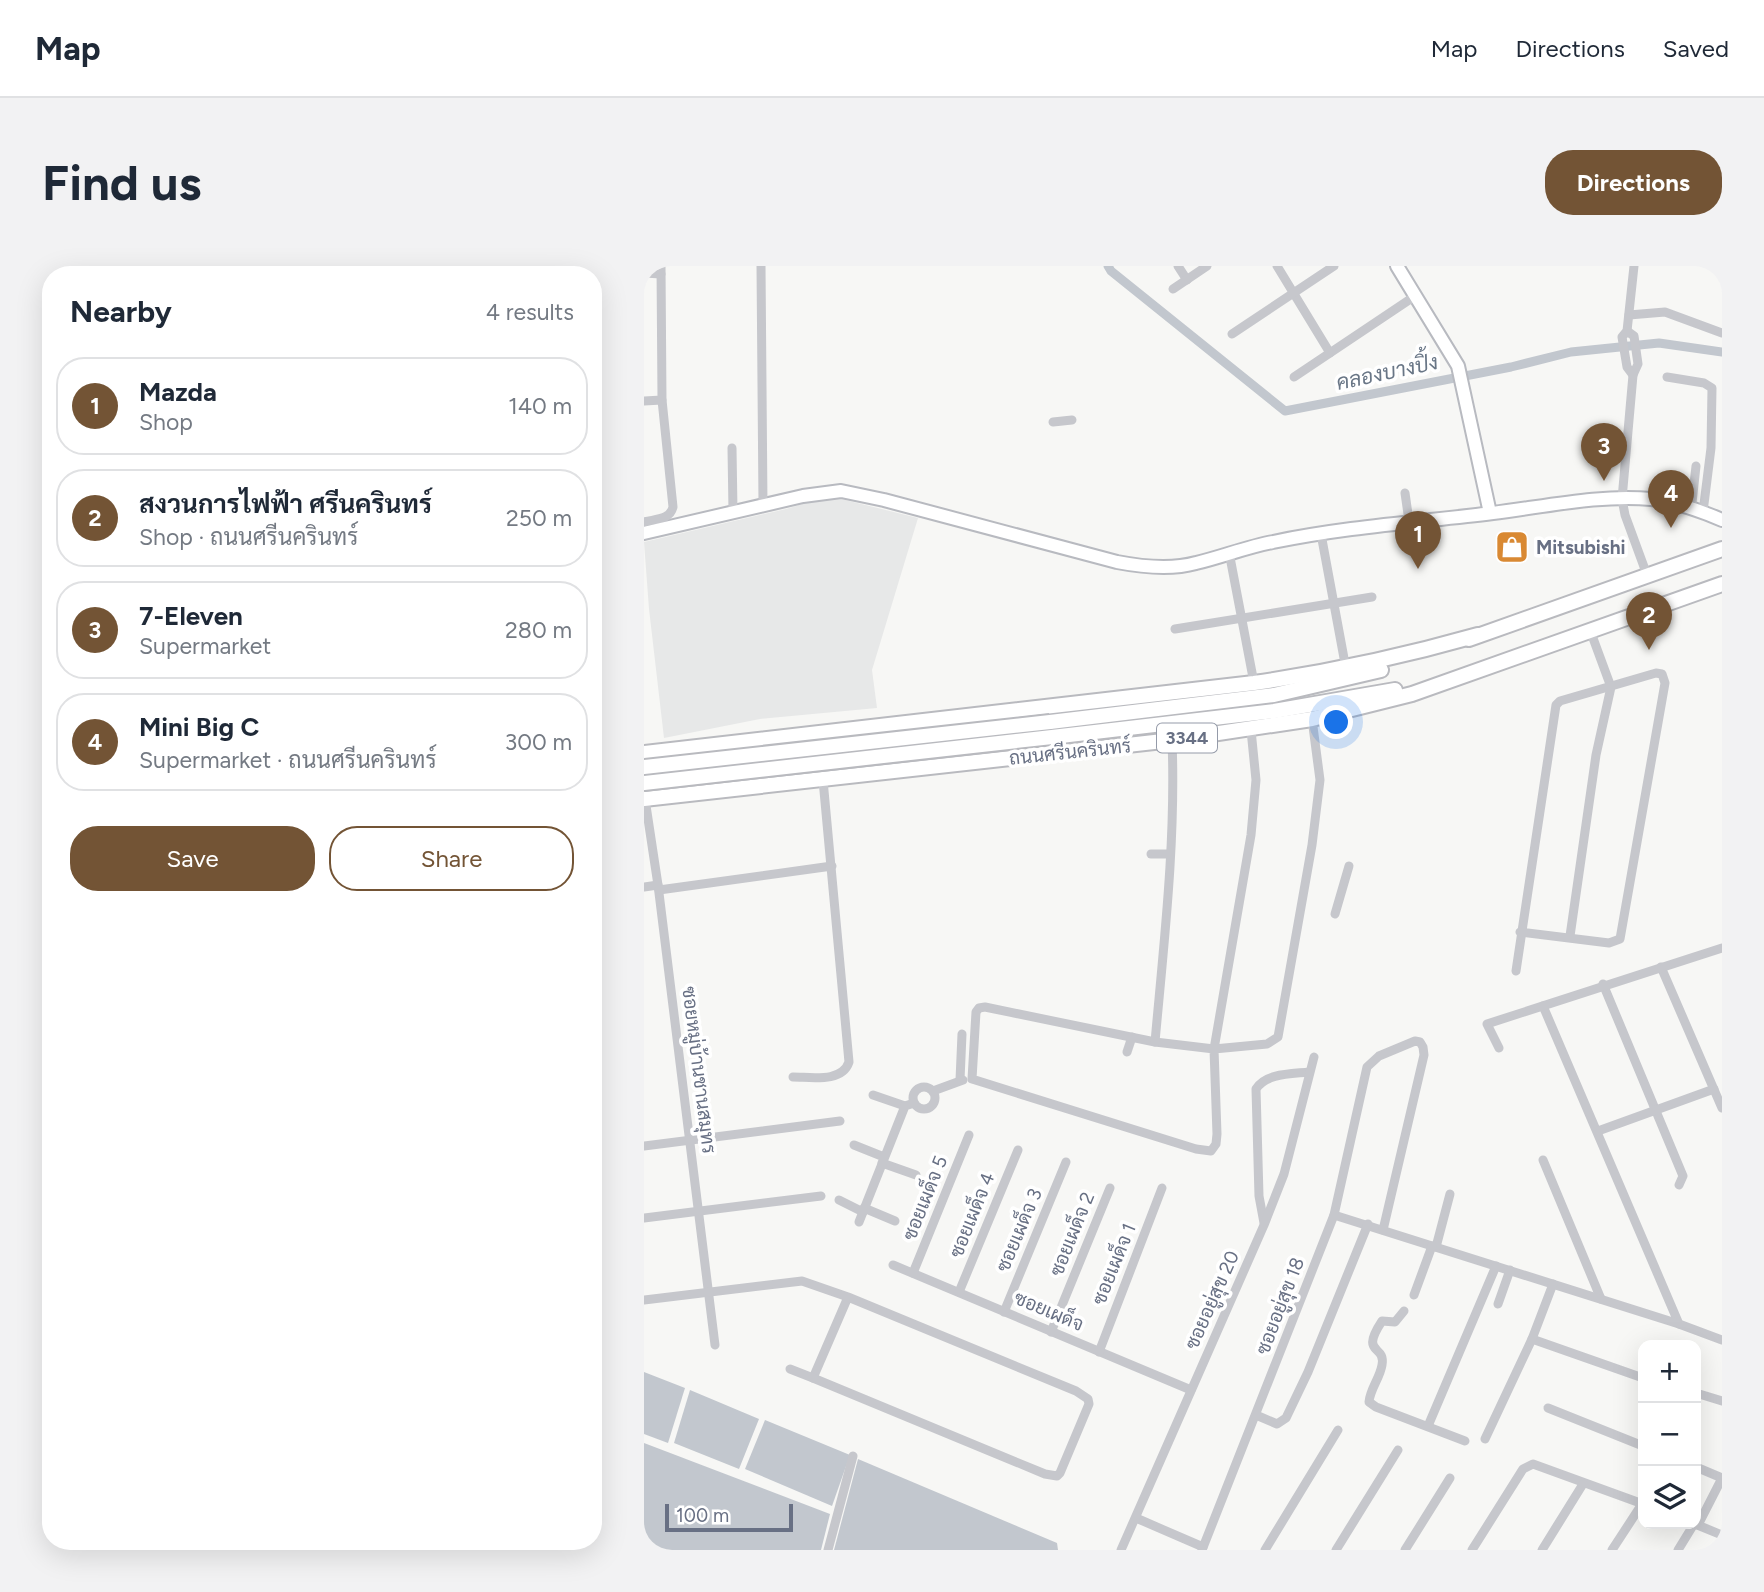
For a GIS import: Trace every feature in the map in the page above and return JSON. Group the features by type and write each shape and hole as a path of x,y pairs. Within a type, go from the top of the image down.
{"main road":[{"name":"ถนนศรีนครินทร์","path":"644,767 1286,693 1373,672 1722,549"},
{"name":"ถนนศรีนครินทร์","path":"644,799 1171,740 1312,719 1395,699 1722,584"},
{"name":"ถนนศรีนครินทร์","path":"644,752 1254,683 1346,668 1478,635"},
{"name":"ถนนศรีนครินทร์","path":"644,783 1200,721 1314,705 1420,685 1488,666"},
{"path":"873,727 859,738 856,751 864,765 879,773"},
{"path":"754,741 772,748 779,760 776,773 761,786"}],"street":[{"path":"761,266 763,505"},
{"path":"1178,266 1187,280"},
{"path":"1173,289 1207,266"},
{"path":"1277,266 1331,353"},
{"path":"1232,334 1334,266"},
{"path":"1397,266 1458,366 1490,513"},
{"path":"1634,266 1629,315 1630,371 1622,499 1625,515 1647,575"},
{"path":"644,273 661,270 662,400 673,507 667,517 644,522"},
{"path":"1294,377 1415,296"},
{"path":"1629,315 1665,312 1722,333"},
{"path":"1628,335 1638,364 1630,371"},
{"path":"1667,377 1704,383 1712,387 1712,448 1703,512"},
{"path":"644,401 662,400"},
{"path":"1053,422 1072,419"},
{"path":"732,448 733,511"},
{"path":"1690,507 1696,466"},
{"path":"644,533 733,511 828,491 841,491 1136,566 1174,567 1195,564 1229,552 1321,534 1565,503 1653,499 1690,507 1722,520"},
{"path":"1405,493 1409,521"},
{"path":"1321,534 1346,668"},
{"path":"1229,552 1254,683"},
{"path":"1175,629 1371,597"},
{"path":"1570,936 1596,755 1611,687 1590,630"},
{"path":"1516,971 1520,932 1536,843 1553,710 1560,701 1656,673 1662,674 1664,677 1620,939 1609,943 1570,936 1520,932"},
{"path":"972,1079 975,1019 979,1008 1011,1012 1155,1042 1214,1049 1274,1041 1280,1031 1320,780 1312,719"},
{"path":"933,1091 960,1080 972,1079 1196,1149 1211,1151 1216,1144 1217,1134 1214,1049 1251,835 1256,780 1251,730"},
{"path":"1155,1042 1170,854 1173,786 1171,740"},
{"path":"793,1077 839,1075 846,1070 849,1062 822,780"},
{"name":"ซอยหมู่บ้านชานสมุทร","path":"644,799 659,888 715,1345"},
{"path":"1152,854 1170,854"},
{"path":"644,887 659,888 832,866"},
{"path":"1335,914 1349,866"},
{"path":"1499,1048 1487,1024 1604,984 1722,949"},
{"path":"1661,967 1722,1108"},
{"path":"1604,984 1683,1176 1679,1185"},
{"path":"1543,1006 1679,1324"},
{"path":"960,1080 962,1034"},
{"path":"1127,1052 1132,1037"},
{"name":"ซอยอยู่สุข 18","path":"1203,1549 1334,1215 1367,1067 1379,1056 1415,1041 1420,1042 1424,1055 1383,1230"},
{"name":"ซอยอยู่สุข 20","path":"1121,1550 1264,1225 1283,1174 1314,1057"},
{"path":"1264,1225 1259,1196 1256,1089 1259,1083 1269,1078 1309,1072"},
{"path":"859,1222 913,1093 925,1086 933,1091"},
{"path":"1598,1131 1714,1089"},
{"path":"873,1095 922,1109 934,1101 933,1091"},
{"path":"644,1146 840,1121"},
{"name":"ซอยเผด็จ 5","path":"914,1273 969,1135"},
{"path":"854,1145 916,1175"},
{"name":"ซอยเผด็จ 4","path":"959,1292 1018,1150"},
{"path":"1543,1160 1601,1299"},
{"name":"ซอยเผด็จ 3","path":"1004,1312 1066,1162"},
{"name":"ซอยเผด็จ 2","path":"1051,1332 1110,1188"},
{"name":"ซอยเผด็จ 1","path":"1099,1352 1162,1188"},
{"path":"1415,1295 1434,1247 1450,1194"},
{"path":"644,1218 821,1196"},
{"path":"839,1200 895,1221"},
{"path":"1334,1215 1722,1340"},
{"path":"1256,1415 1277,1424 1286,1418 1308,1372 1368,1224"},
{"name":"ซอยเผด็จ","path":"893,1265 1191,1390"},
{"path":"1428,1426 1496,1266"},
{"path":"1498,1304 1510,1270"},
{"path":"644,1300 802,1281 848,1297 1084,1395 1089,1404 1057,1476 1045,1474 790,1369"},
{"path":"1485,1439 1532,1339 1553,1284"},
{"path":"813,1378 848,1297"},
{"path":"1404,1311 1395,1322 1382,1321 1372,1336 1372,1344 1382,1364 1368,1400 1376,1407 1465,1441"},
{"path":"1532,1339 1638,1376"},
{"path":"1701,1395 1722,1401"},
{"path":"1548,1408 1638,1444"},
{"path":"1265,1550 1338,1430"},
{"path":"1336,1550 1398,1450"},
{"path":"828,1550 853,1456"},
{"path":"1472,1550 1523,1469 1529,1465 1533,1464 1638,1503"},
{"path":"1701,1469 1722,1478 1701,1515"},
{"path":"1405,1550 1450,1478"},
{"path":"1542,1550 1583,1484"},
{"path":"1612,1550 1638,1510"},
{"path":"1136,1518 1203,1549"},
{"path":"1701,1526 1722,1535"},
{"path":"1678,1550 1693,1529"}],"shaded area":[{"path":"829,496 918,518 872,670 877,708 760,719 664,738 644,542 786,509"},
{"path":"644,1372 685,1388 668,1443 644,1434"},
{"path":"690,1390 759,1419 739,1469 674,1443"},
{"path":"765,1420 850,1455 832,1506 745,1469"},
{"path":"644,1443 830,1514 821,1550 644,1550"},
{"path":"858,1459 1057,1543 1058,1550 834,1550"}],"waterway":[{"name":"คลองบางปิ้ง","path":"1108,266 1285,411 1511,367 1571,352 1659,343 1722,352"}],"place":[{"name":"7-Eleven","path":"1604,481"},
{"name":"Mini Big C","path":"1671,528"},
{"name":"Mitsubishi","path":"1512,547"},
{"name":"Mazda","path":"1418,569"},
{"name":"สงวนการไฟฟ้า ศรีนครินทร์","path":"1649,650"}]}
